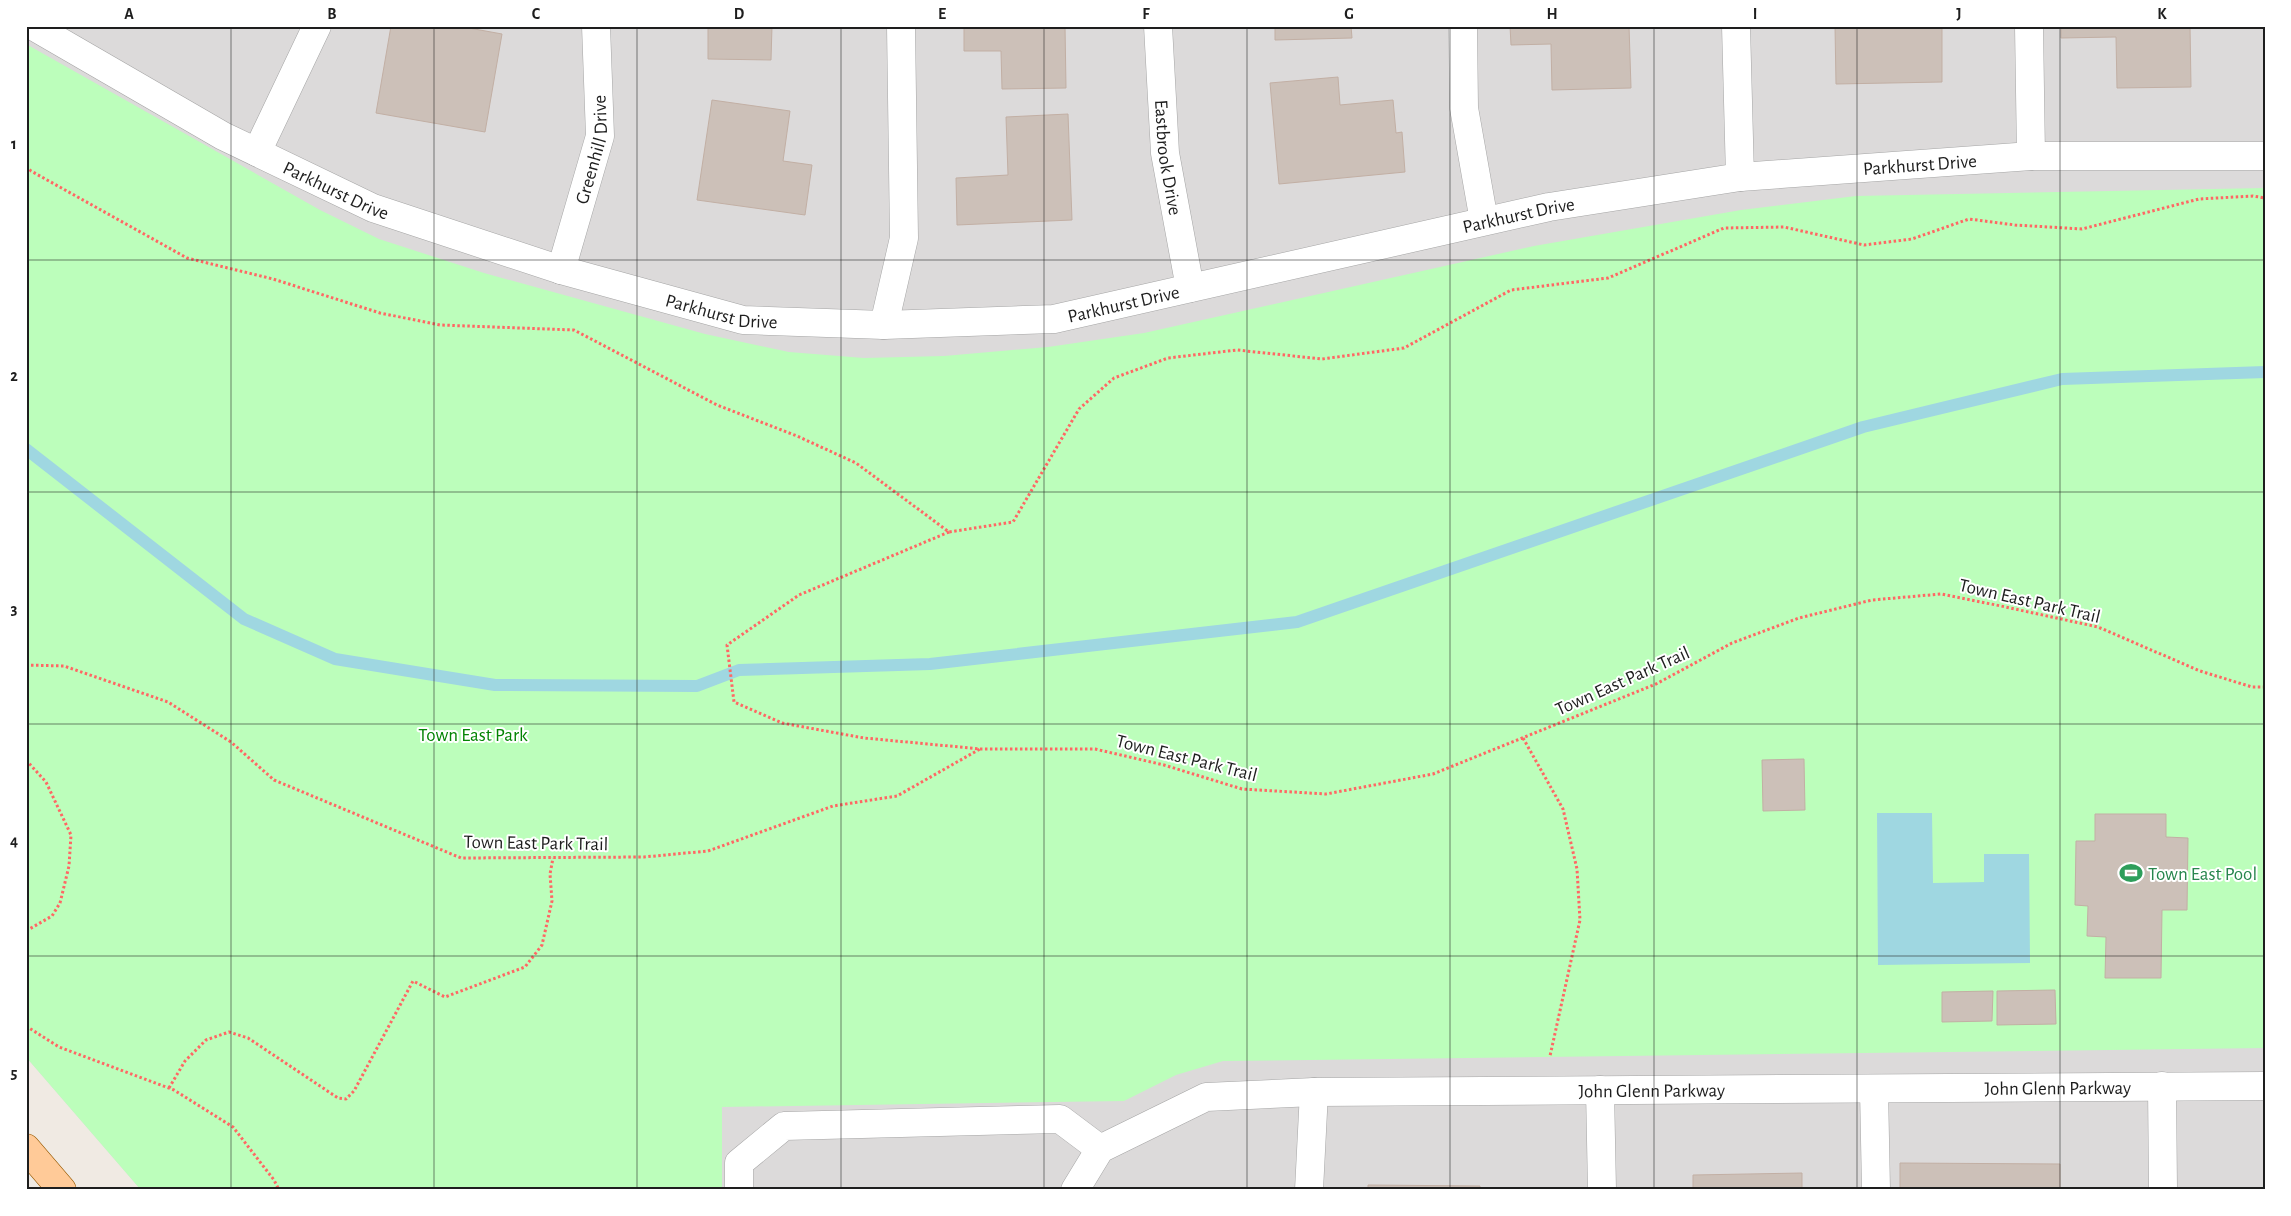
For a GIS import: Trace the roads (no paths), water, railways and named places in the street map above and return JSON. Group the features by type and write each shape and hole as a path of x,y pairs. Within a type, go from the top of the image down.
{"main road":[{"path":"26,1148 62,1190"}],"street":[{"name":"Parkhurst Drive","path":"33,26 223,136 373,208 561,270 743,320 884,325 1054,318 1549,207 1740,177 2031,156 2265,156"},
{"path":"257,152 317,26"},
{"name":"Greenhill Drive","path":"561,270 600,136 596,26"},
{"path":"884,325 904,238 901,26"},
{"name":"Eastbrook Drive","path":"1158,26 1165,153 1190,288"},
{"path":"1463,26 1464,108 1484,221"},
{"path":"1736,26 1740,177"},
{"path":"2029,26 2031,156"},
{"path":"2162,1086 2163,1190"},
{"name":"John Glenn Parkway","path":"1100,1149 1206,1097 1314,1092 2265,1086"},
{"path":"1874,1088 1876,1190"},
{"path":"1600,1090 1602,1190"},
{"path":"1309,1190 1314,1092"},
{"path":"739,1190 739,1163 784,1126 1060,1119 1100,1149 1075,1190"}],"water":[{"path":"1877,813 1932,813 1933,883 1984,882 1984,854 2029,854 2030,963 1878,965"}],"waterway":[{"path":"26,449 244,619 335,659 495,685 697,686 739,670 930,664 1297,622 1863,427 2062,379 2265,372"}],"place":[{"name":"Town East Pool","path":"2131,873"}],"park label":[{"name":"Town East Park","path":"473,734"}]}
